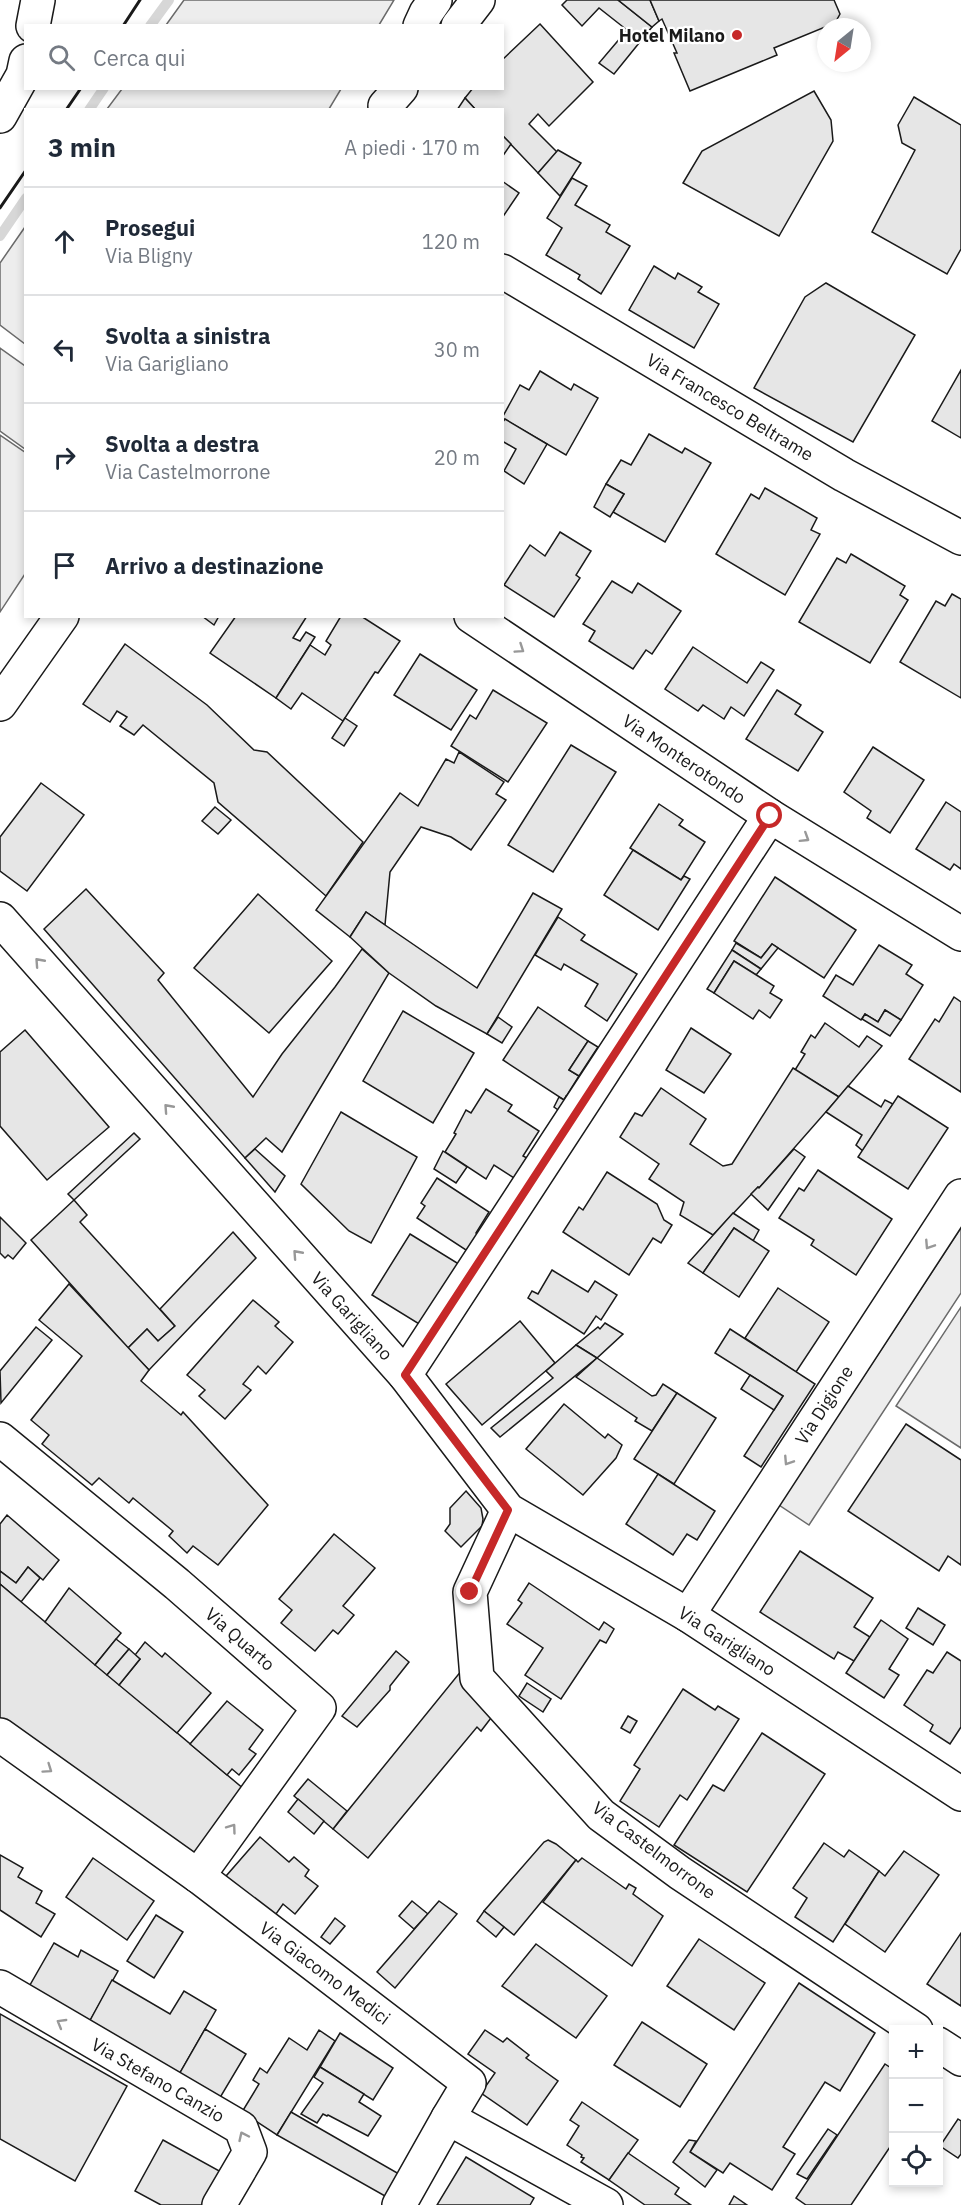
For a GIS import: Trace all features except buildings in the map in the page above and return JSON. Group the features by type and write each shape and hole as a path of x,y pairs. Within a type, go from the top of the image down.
{"street":[{"path":"33,24 38,0"},
{"path":"460,24 478,0"},
{"path":"0,116 24,70"},
{"name":"Via Francesco Beltrame","path":"504,272 844,475 961,538"},
{"path":"0,704 61,618"},
{"name":"Via Monterotondo","path":"474,618 770,816 961,934"},
{"path":"405,1375 770,816"},
{"name":"Via Garigliano","path":"0,919 405,1375 508,1510 688,1616 961,1794"},
{"name":"Via Digione","path":"688,1616 961,1196"},
{"name":"Via Quarto","path":"0,1439 177,1584 319,1708 198,1876"},
{"name":"Via Castelmorrone","path":"508,1510 470,1592 477,1678 602,1815 680,1873 908,2025"},
{"name":"Via Giacomo Medici","path":"0,1736 198,1876 469,2083 448,2118"},
{"name":"Via Stefano Canzio","path":"0,1987 241,2128 250,2152 219,2205"},
{"path":"943,2047 961,2059"},
{"path":"400,2205 448,2118 606,2205"}],"shaded area":[{"path":"184,0 394,0 380,24 167,24"},
{"path":"121,90 340,90 330,108 108,108"},
{"path":"24,228 24,343 0,325 0,263"},
{"path":"0,348 24,365 24,448 0,431"},
{"path":"0,435 24,452 24,576 0,612"},
{"path":"961,1228 961,1293 809,1525 779,1505"},
{"path":"961,1307 961,1448 896,1406"}],"waterway":[{"path":"151,24 169,0"},
{"path":"90,108 103,90"},
{"path":"0,236 24,201"}],"wall":[{"path":"124,24 140,0"},
{"path":"67,108 80,90"},
{"path":"0,208 24,173"}],"place":[{"name":"Hotel Milano","path":"737,35"}],"route":[{"path":"470,1592 508,1510 405,1375 770,816"}]}
